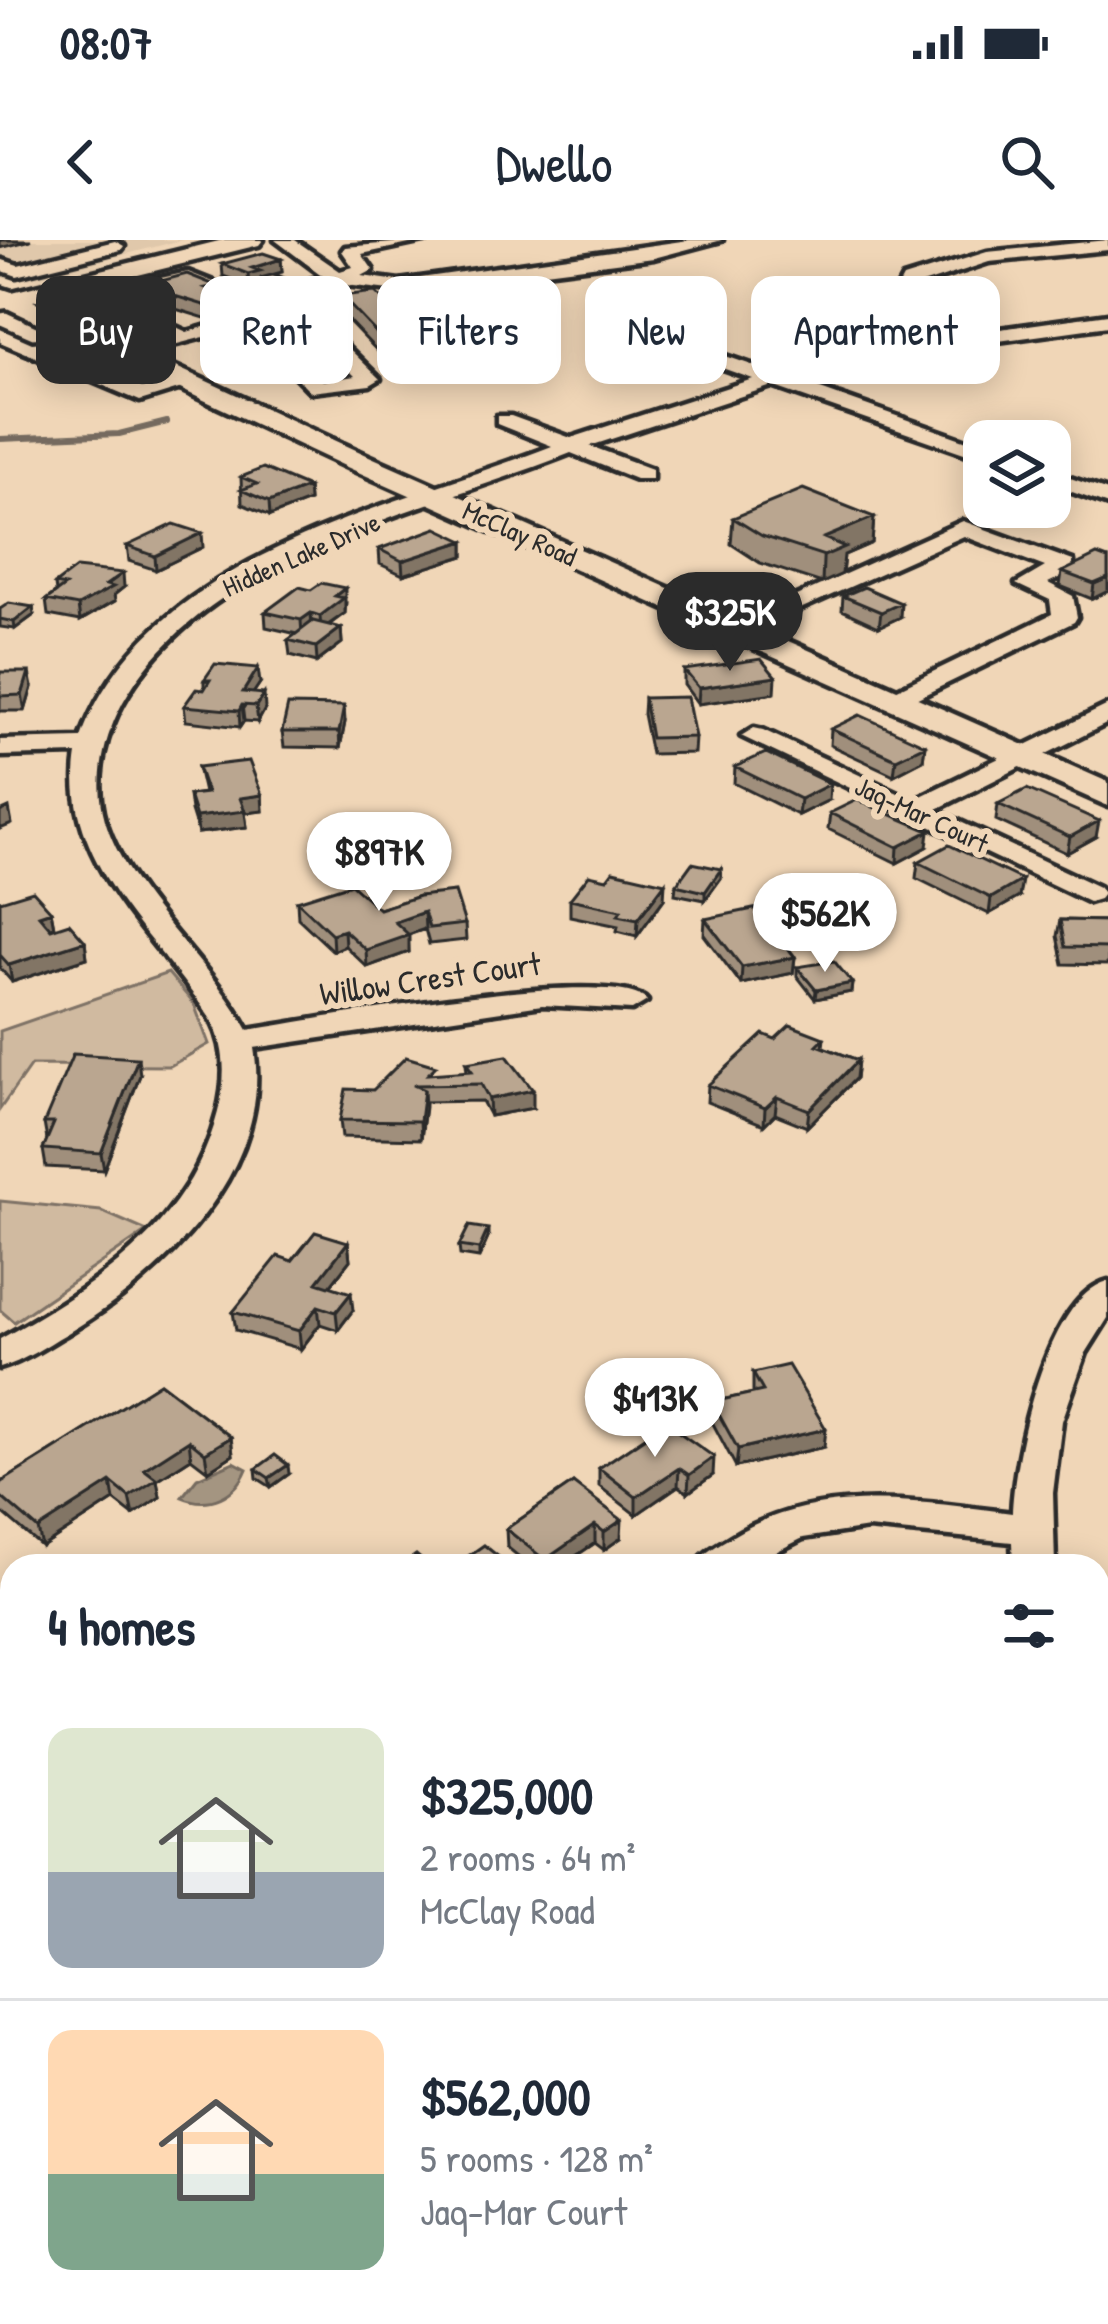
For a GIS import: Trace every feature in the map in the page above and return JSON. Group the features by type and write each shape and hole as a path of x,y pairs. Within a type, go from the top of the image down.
{"main road":[{"path":"3,299 152,262 268,254"},
{"name":"McClay Road","path":"3,299 36,313"},
{"name":"McClay Road","path":"176,377 1108,795"}],"street":[{"path":"0,260 64,240"},
{"path":"348,276 364,270 351,251 419,240"},
{"path":"353,282 444,282 654,253 713,240"},
{"path":"0,260 16,271 107,242 152,262"},
{"path":"924,276 987,257 1108,245"},
{"path":"235,265 268,254 331,276"},
{"path":"179,335 107,304 105,296 174,277 200,283"},
{"path":"353,290 367,285"},
{"name":"Hidden Lake Drive","path":"1000,334 1108,320"},
{"path":"176,336 200,328"},
{"path":"0,335 36,348"},
{"path":"353,358 370,379 353,382"},
{"path":"116,384 140,395 188,383"},
{"name":"Hidden Lake Drive","path":"0,1355 99,1299 158,1249 206,1193 239,1106 237,1041 201,977 108,865 87,810 91,746 120,686 157,637 211,595 291,552 718,394 759,384"},
{"path":"787,384 963,447"},
{"path":"504,420 644,474"},
{"path":"1071,485 1108,498"},
{"path":"735,629 963,528 1065,566 1028,584 1061,596 1065,617 894,700"},
{"path":"914,810 1108,713"},
{"name":"Jaq-Mar Court","path":"754,736 1089,893"},
{"path":"0,748 91,746"},
{"name":"Willow Crest Court","path":"237,1041 542,996 632,1000"},
{"path":"732,1554 794,1522 857,1510 1032,1548 1035,1455 1053,1384 1091,1312 1108,1293"}],"shaded area":[{"path":"0,240 182,240 28,279 0,276"},
{"path":"168,973 194,1004 209,1044 170,1066 31,1065 0,1109 0,1031"},
{"path":"0,1201 101,1211 147,1231 14,1322 0,1310"},
{"path":"234,1462 247,1469 229,1493 212,1501 182,1497 197,1478"}],"building":[{"path":"263,253 281,259 252,268 260,271 248,274 222,264"},
{"path":"187,274 200,279 200,304 176,296 176,277"},
{"path":"377,294 377,334 353,309 353,295"},
{"path":"263,468 308,487 269,502 241,490 257,484 241,477"},
{"path":"803,489 874,517 824,538 845,547 824,556 762,536 733,518"},
{"path":"174,524 202,533 155,556 127,546"},
{"path":"437,528 464,541 402,561 379,549"},
{"path":"1097,555 1108,559 1108,578 1094,584 1062,572"},
{"path":"76,568 123,573 106,585 113,587 78,606 46,600 65,586 55,584"},
{"path":"321,583 345,588 335,596 344,598 320,616 311,613 301,620 265,612 299,587 311,590"},
{"path":"864,587 901,603 881,612 843,596"},
{"path":"9,603 33,607 14,622 0,619 0,609"},
{"path":"313,621 341,628 316,647 288,640"},
{"path":"761,659 776,677 699,688 684,670"},
{"path":"215,664 258,668 243,692 264,694 256,706 242,705 239,711 184,706 196,689 204,690 210,680 204,680"},
{"path":"0,672 29,672 22,695 0,696"},
{"path":"687,697 695,737 651,738 644,698"},
{"path":"288,705 344,706 339,732 282,732"},
{"path":"860,715 925,745 896,759 831,729"},
{"path":"766,753 830,784 800,799 735,767"},
{"path":"249,761 262,795 240,798 245,811 196,817 189,795 207,793 198,767"},
{"path":"1027,789 1099,821 1070,837 998,804"},
{"path":"857,800 929,831 898,847 830,813"},
{"path":"949,845 1022,880 991,898 918,862"},
{"path":"692,863 721,869 705,892 676,885"},
{"path":"613,871 665,883 638,919 618,915 621,910 570,899 589,875 607,879"},
{"path":"351,884 379,909 419,896 455,892 465,924 429,928 424,912 395,922 409,935 366,950 344,930 332,934 297,901"},
{"path":"33,891 51,911 39,915 51,929 69,923 85,941 9,965 0,955 0,901"},
{"path":"768,906 782,923 770,925 795,957 742,967 705,919"},
{"path":"1060,920 1108,921 1108,948 1065,947"},
{"path":"834,961 852,983 816,990 797,967"},
{"path":"790,1025 824,1038 817,1045 858,1060 809,1110 777,1097 765,1108 708,1085 763,1034 775,1039"},
{"path":"73,1054 138,1058 101,1153 43,1149 54,1123 44,1123"},
{"path":"507,1056 533,1090 489,1099 481,1084 413,1085 424,1090 420,1121 340,1120 346,1089 373,1090 406,1057 436,1066 428,1074 472,1071 466,1063"},
{"path":"469,1226 488,1229 479,1249 459,1246"},
{"path":"315,1232 348,1242 317,1282 351,1293 336,1312 318,1306 299,1331 233,1312 278,1256 292,1261"},
{"path":"788,1365 826,1429 738,1449 712,1402 763,1391 753,1373"},
{"path":"160,1383 231,1437 205,1453 189,1440 144,1469 157,1479 129,1497 111,1482 38,1529 0,1496 0,1483"},
{"path":"666,1423 714,1457 689,1475 679,1468 636,1497 599,1468"},
{"path":"275,1455 288,1465 269,1478 256,1469"},
{"path":"573,1483 622,1520 604,1532 595,1525 554,1554 537,1554 506,1529"},
{"path":"484,1545 495,1554 471,1554"}],"waterway":[{"path":"0,439 119,434 167,422"}]}
